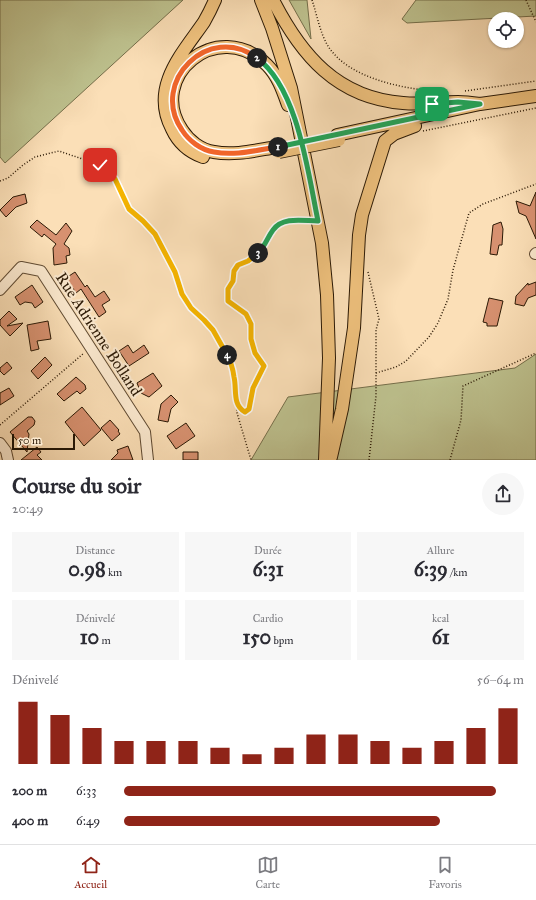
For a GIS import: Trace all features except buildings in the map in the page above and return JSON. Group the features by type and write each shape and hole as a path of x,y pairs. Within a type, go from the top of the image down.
{"main road":[{"path":"215,0 205,20 180,55 168,80 164,106 169,124 181,143 200,156 210,159 229,160 338,137 480,104 536,96"},
{"path":"261,0 272,28 291,88 322,243 327,295 329,358 325,460"},
{"path":"273,0 284,22 305,51 327,74 350,89 372,97 402,103 432,104 458,102 480,104"},
{"path":"278,150 229,153 213,152 198,146 187,137 178,124 174,111 174,89 183,68 199,54 214,48 239,48 253,54 267,65 278,79 300,131"},
{"path":"330,460 342,409 354,328 359,235 362,215 385,141 394,134 521,99"},
{"path":"338,137 416,129"}],"street":[{"name":"Rue Adrienne Bolland","path":"0,290 21,267 41,271 145,432 148,460"},
{"path":"0,443 6,451 8,460"}],"path":[{"path":"312,0 326,43 331,51 344,62 366,76 386,83 445,92"},
{"path":"526,0 536,22"},
{"path":"460,92 536,81"},
{"path":"416,129 536,108"},
{"path":"0,181 8,178 35,157 59,151 100,165 115,179 129,209 155,234 175,272 182,294 191,308 204,320 223,347 230,361 235,378 237,413 251,460"},
{"path":"376,373 396,367 406,361 429,336 438,323 448,299 453,270 469,213 483,204 536,184"},
{"path":"236,401 240,409 245,412 249,409 253,388 264,366 255,353 251,339 251,324 246,314 228,301 228,289 233,281 234,271 238,265 248,261 266,245 274,228 290,219 318,221"},
{"path":"368,270 378,314 376,330 376,396 369,460"},
{"path":"0,425 90,348"},
{"path":"450,460 461,420 463,386 536,353"}],"green space":[{"path":"0,0 183,0 5,163 0,157"},
{"path":"289,0 307,0 311,39"},
{"path":"416,0 536,0 536,16 524,17 524,12 488,12 488,19 407,23 402,19"},
{"path":"536,354 536,460 251,460 288,397 515,368"}],"route":[{"path":"100,165 115,179 129,209 155,234 175,272 182,294 191,308 213,330 223,347 230,361 235,378 236,401 240,409 245,412 249,409 253,388 264,366 255,353 251,339 251,324 246,314 228,301 228,289 233,281 234,271 238,265 248,261 266,245 274,228 290,219 318,221 309,176 300,131 278,79 267,65 253,54 239,48 225,47 214,48 199,54 183,68 175,84 173,93 174,111 178,124 187,137 198,146 213,152 229,153 278,147 307,141 337,135 480,104 458,102 432,104"}]}
